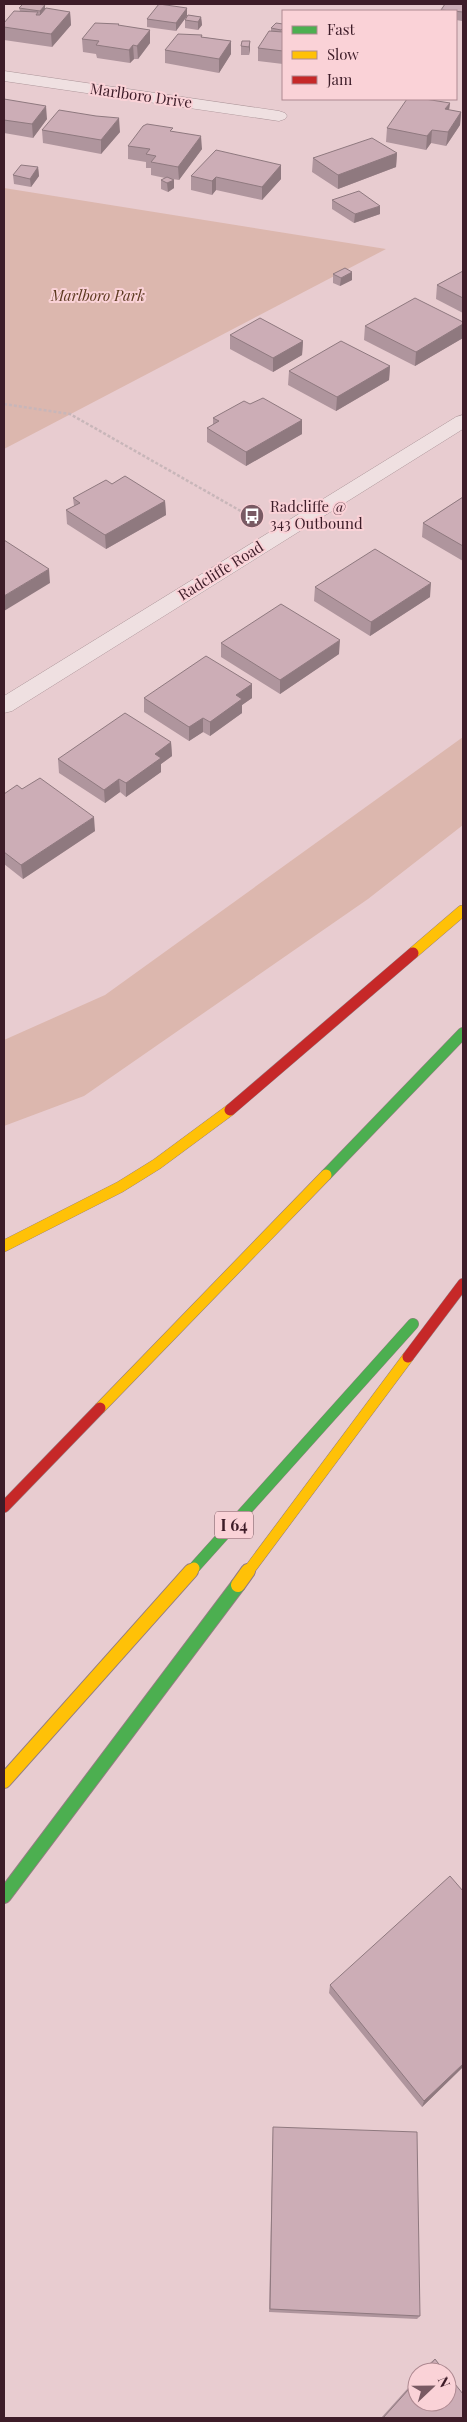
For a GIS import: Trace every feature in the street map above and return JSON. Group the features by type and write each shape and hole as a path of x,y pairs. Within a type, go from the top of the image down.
{"highway":[{"path":"4,1246 88,1204 156,1165 242,1101 463,910"},
{"path":"4,1507 463,1033"},
{"path":"443,1291 460,1280"},
{"path":"4,1896 460,1280"},
{"name":"I 64","path":"4,1782 423,1313"}],"street":[{"name":"Marlboro Drive","path":"4,76 279,116"},
{"name":"Radcliffe Road","path":"4,706 463,420"}],"path":[{"path":"4,404 70,414 245,514"}],"green space":[{"name":"Marlboro Park","path":"4,188 386,249 4,449"},
{"path":"463,737 463,825 368,899 84,1096 4,1126 4,1040 105,995"}],"building":[{"path":"23,4 45,5 40,11 19,8"},
{"path":"159,4 187,8 176,23 147,19"},
{"path":"445,4 463,4 463,12 441,10"},
{"path":"46,8 70,12 51,34 4,27 4,23 14,11 38,12 36,15 40,15"},
{"path":"188,15 201,17 198,22 185,20"},
{"path":"95,23 119,24 150,30 137,46 133,45 129,50 96,45 99,41 82,39"},
{"path":"276,23 282,24 281,30 271,28"},
{"path":"269,31 282,32 282,51 258,48"},
{"path":"178,34 202,35 201,37 231,41 219,59 165,50"},
{"path":"242,41 250,41 249,47 241,46"},
{"path":"4,99 46,106 32,124 4,120"},
{"path":"406,100 431,100 450,103 445,109 461,112 448,132 432,130 427,136 387,128"},
{"path":"59,110 119,118 101,140 42,130"},
{"path":"147,124 173,128 170,131 201,136 178,167 151,162 156,156 146,154 150,149 128,146 143,126"},
{"path":"372,138 397,153 338,175 313,158"},
{"path":"216,150 281,165 262,187 216,177 212,181 191,176"},
{"path":"21,165 38,167 30,179 13,175"},
{"path":"167,177 174,180 167,183 161,180"},
{"path":"359,191 380,206 355,214 332,200"},
{"path":"345,268 352,272 341,278 333,274"},
{"path":"463,271 463,298 437,285"},
{"path":"415,298 463,322 463,324 416,352 365,326"},
{"path":"260,318 303,341 273,358 230,335"},
{"path":"341,341 390,366 337,397 289,371"},
{"path":"263,398 302,420 246,452 207,428 219,421 213,418 244,401 250,404"},
{"path":"125,476 165,501 105,535 66,510 80,503 73,498 106,480 112,484"},
{"path":"463,497 463,546 423,523"},
{"path":"4,540 49,569 4,596"},
{"path":"375,549 431,583 371,622 315,587"},
{"path":"281,604 340,640 280,680 221,643"},
{"path":"206,656 252,684 236,695 242,699 210,722 203,718 189,727 144,698"},
{"path":"125,713 171,742 155,754 161,758 126,783 119,779 104,790 58,759"},
{"path":"40,778 94,817 21,865 4,852 4,794 17,785 22,789"},
{"path":"450,1876 463,1891 463,2064 424,2101 330,1985"},
{"path":"273,2127 417,2132 420,2316 270,2309"},
{"path":"457,2386 463,2394 463,2418 383,2418 407,2391 407,2412 457,2412"}],"traffic: fast":[{"path":"326,1175 463,1033"},
{"path":"194,1568 413,1324"},
{"path":"4,1896 238,1585"}],"traffic: slow":[{"path":"413,953 463,910"},
{"path":"4,1246 120,1187 157,1164 230,1110"},
{"path":"100,1408 326,1175"},
{"path":"238,1585 408,1357"},
{"path":"4,1781 194,1568"}],"traffic: jam":[{"path":"230,1110 313,1041 413,953"},
{"path":"408,1357 463,1284"},
{"path":"4,1507 100,1408"}],"place":[{"name":"Radcliffe @ 343 Outbound","path":"252,516"}]}
